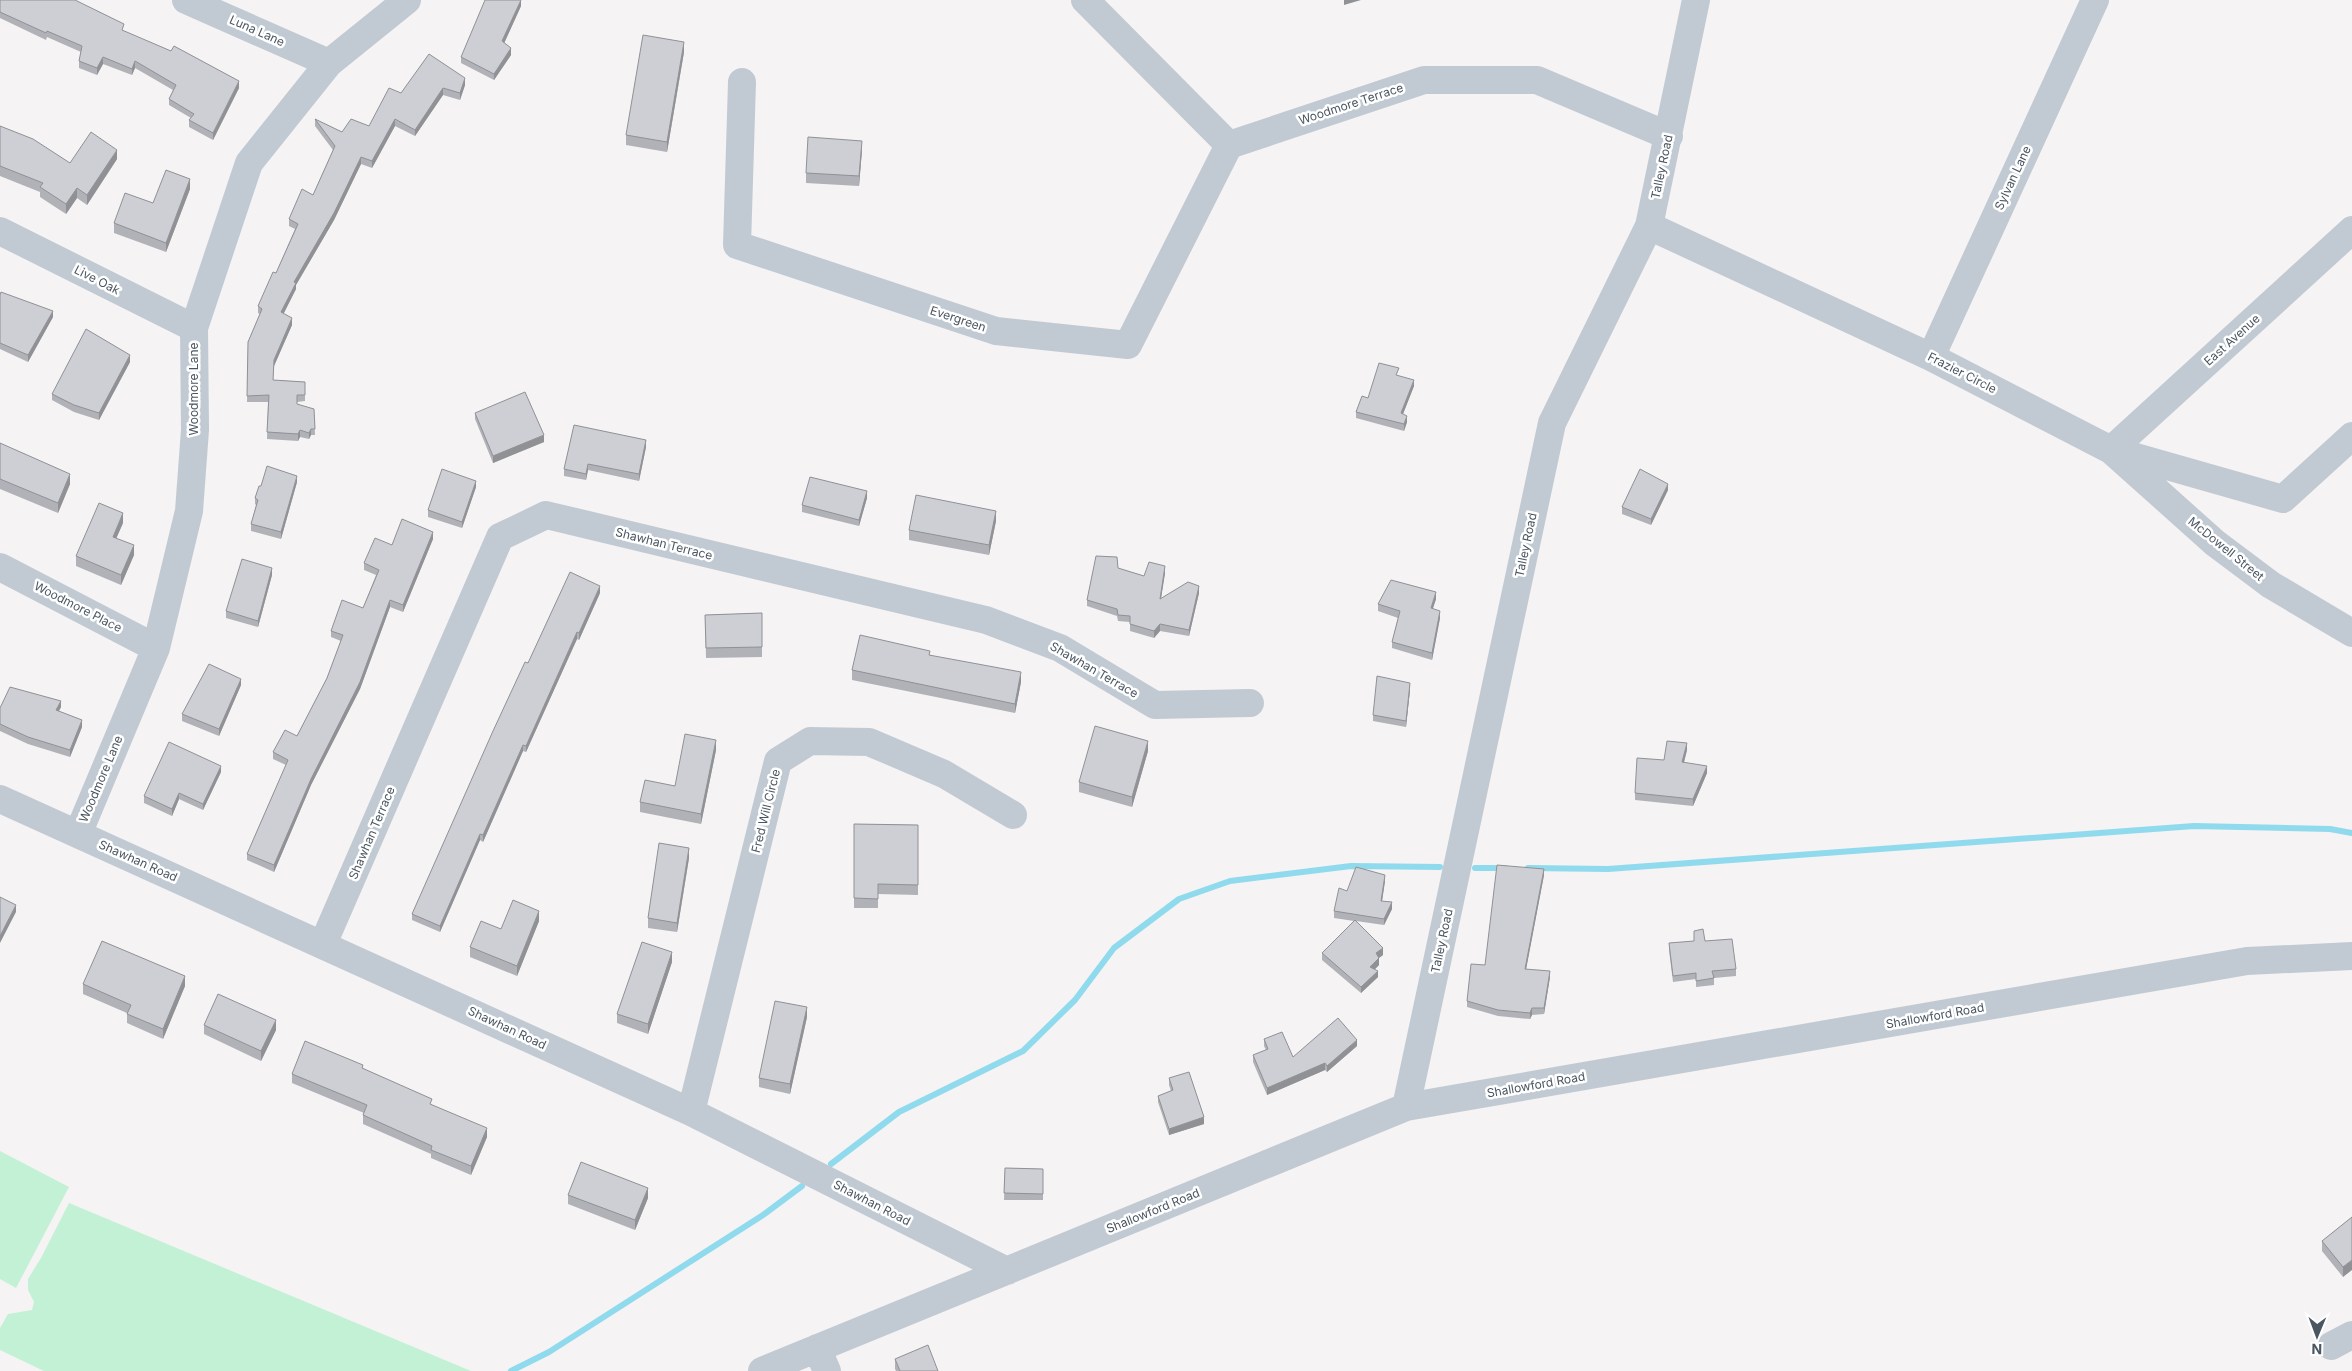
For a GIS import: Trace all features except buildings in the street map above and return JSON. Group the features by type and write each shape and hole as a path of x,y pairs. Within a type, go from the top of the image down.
{"street":[{"name":"Luna Lane","path":"186,0 329,63"},
{"name":"Woodmore Lane","path":"78,834 156,648 189,511 195,430 194,328 249,163 329,63 407,0"},
{"path":"1085,0 1228,145"},
{"name":"Talley Road","path":"1406,1107 1552,423 1649,226 1696,0"},
{"name":"Sylvan Lane","path":"1931,357 2095,0"},
{"name":"Woodmore Terrace","path":"1228,145 1424,80 1537,80 1669,136"},
{"name":"Evergreen","path":"742,82 737,246 996,331 1128,345 1228,145"},
{"name":"Frazier Circle","path":"1649,226 1931,357 2111,450 2283,499 2352,436"},
{"name":"East Avenue","path":"2111,450 2352,230"},
{"name":"Live Oak","path":"0,231 194,328"},
{"name":"McDowell Street","path":"2111,450 2215,542 2243,564 2271,585 2352,633"},
{"name":"Shawhan Terrace","path":"323,944 500,537 546,515 986,620 1060,648 1155,705 1250,703"},
{"name":"Woodmore Place","path":"0,567 156,648"},
{"name":"Fred Will Circle","path":"691,1112 778,761 810,742 869,742 944,774 1013,815"},
{"name":"Shawhan Road","path":"0,799 691,1112 1007,1271"},
{"name":"Shallowford Road","path":"762,1371 822,1360 1007,1271 1406,1107 2247,962 2352,956"}],"green space":[{"path":"0,1151 69,1187 16,1288 0,1279"},
{"path":"69,1203 471,1371 44,1371 0,1350 0,1328 8,1314 32,1310 34,1302 28,1290 28,1279"}],"waterway":[{"path":"1528,868 1608,869 2194,826 2330,829 2352,833"},
{"path":"831,1164 899,1112 1023,1051 1075,1000 1114,948 1179,899 1230,881 1351,866 1440,867"},
{"path":"1475,868 1505,868"},
{"path":"511,1371 549,1352 763,1215 802,1186"}]}
